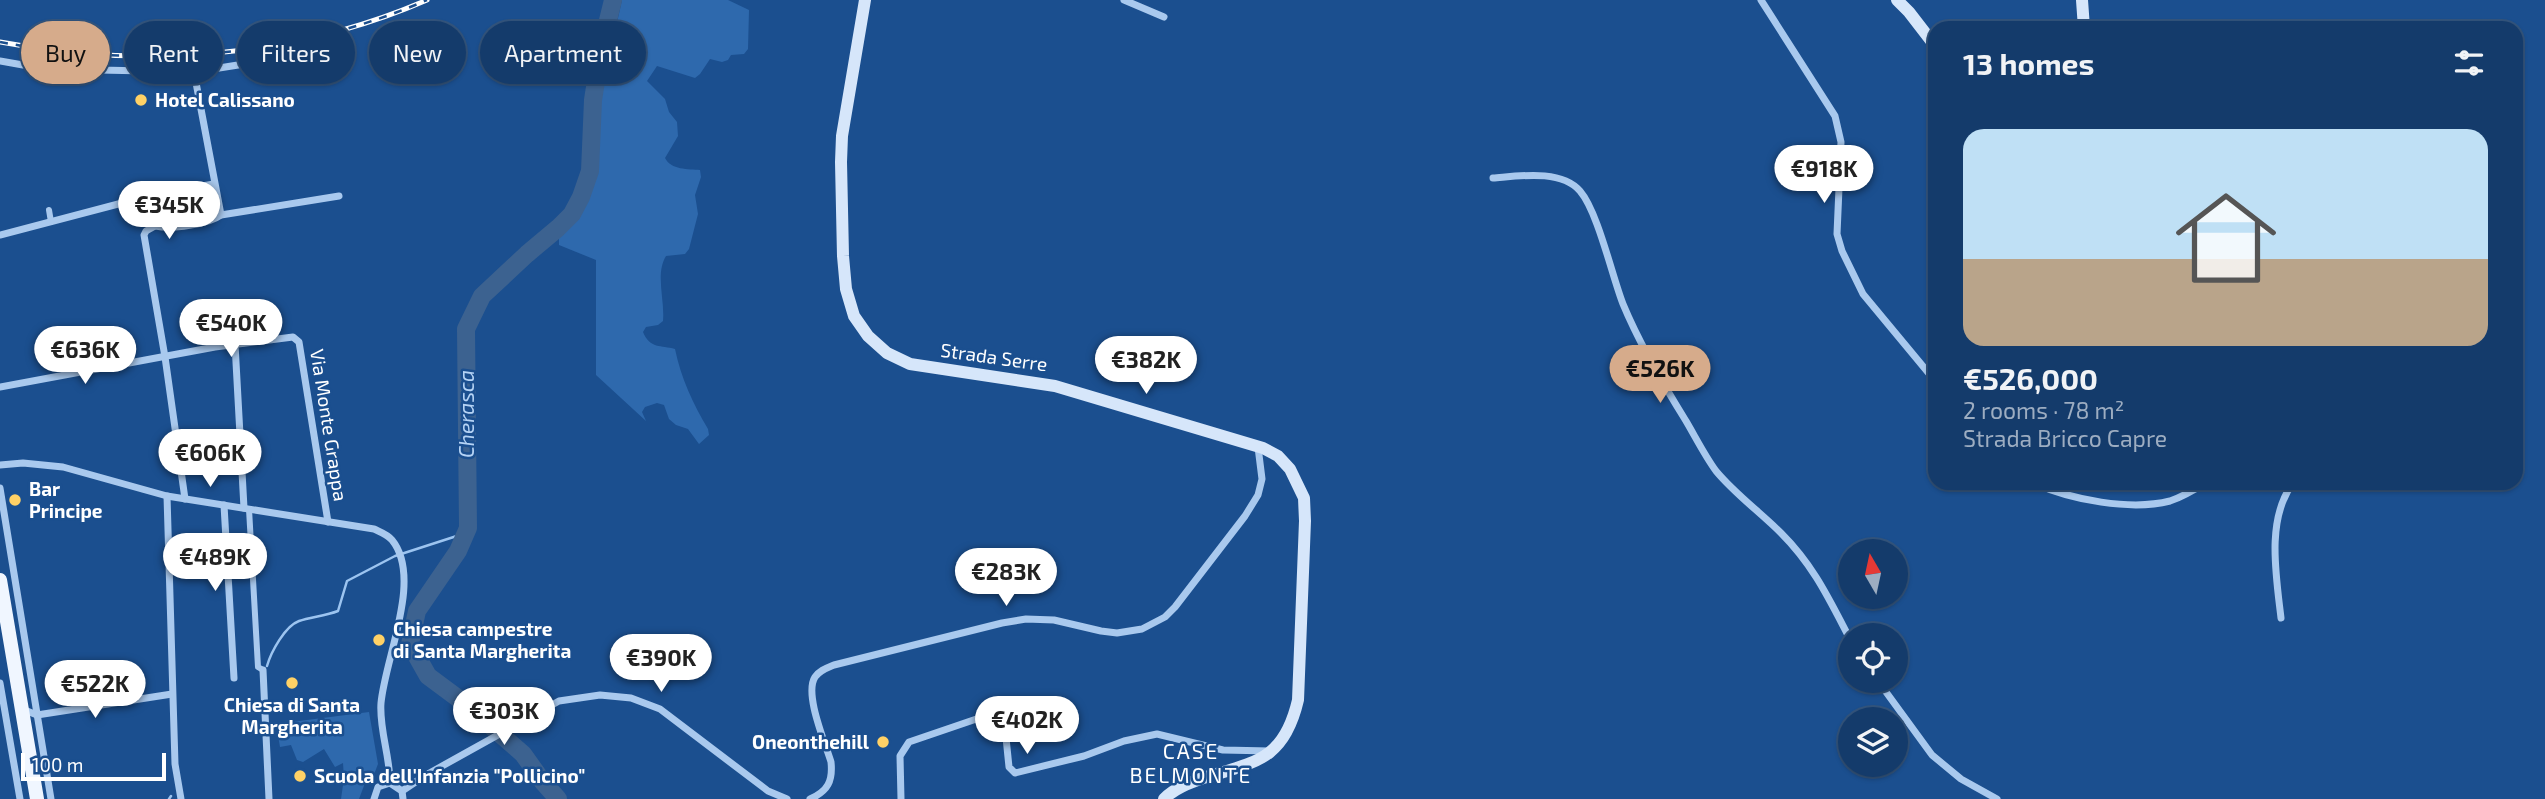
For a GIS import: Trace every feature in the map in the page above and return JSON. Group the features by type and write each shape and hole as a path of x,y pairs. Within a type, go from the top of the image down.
{"main road":[{"name":"Strada Serre","path":"865,0 842,136 841,162 843,256 846,289 855,316 868,336 887,353 909,364 1055,386 1258,447 1278,456 1290,468 1301,488 1305,511 1298,700 1292,724 1274,750"},
{"path":"1896,0 1928,37"},
{"path":"2082,0 2084,21"},
{"path":"0,580 5,645 22,709 37,799"},
{"path":"1164,799 1188,783 1254,762 1274,750"}],"street":[{"path":"1124,0 1164,17"},
{"path":"1761,0 1835,116 1841,142 1837,234 1842,251 1863,295 1928,373"},
{"path":"0,61 23,65 124,71"},
{"path":"196,84 221,215"},
{"path":"1493,178 1549,178 1572,184 1581,192 1593,217 1623,304 1663,382 1710,461 1724,479 1783,534 1805,560 1819,578 1842,623"},
{"path":"0,235 160,193 214,184"},
{"path":"132,190 134,200"},
{"path":"144,217 160,193"},
{"path":"185,499 144,235 146,231 155,226 195,224 214,220 221,215 339,196"},
{"path":"125,202 155,226"},
{"path":"49,210 51,222"},
{"name":"Via Monte Grappa","path":"235,344 293,337 299,342 328,522"},
{"path":"0,387 235,344 258,667 263,670 269,799"},
{"path":"810,799 825,791 832,774 811,691 816,676 822,670 1013,621 1054,620 1117,633 1131,632 1152,625 1165,617 1186,595 1258,495 1262,478 1258,447"},
{"path":"0,464 63,467 167,496 374,529 390,537 398,550 405,577 381,706 390,762 390,783 402,795 517,723 566,699 600,695 631,698 660,709 736,768 768,791 785,799"},
{"path":"0,488 51,799"},
{"path":"2050,490 2098,501 2130,504 2155,504 2173,500 2191,490"},
{"path":"2281,618 2276,535 2279,508 2289,490"},
{"path":"167,496 174,764 181,799"},
{"path":"224,505 234,678"},
{"path":"0,683 20,799"},
{"path":"1887,693 1932,755 1961,779 1997,799"},
{"path":"22,709 37,715 172,694"},
{"path":"901,799 900,756 909,743 994,713 1004,718 1009,767 1015,773 1084,757 1124,741 1157,734 1223,750 1274,750"},
{"path":"374,799 377,788 390,783"}],"shaded area":[{"path":"622,0 728,0 749,10 748,49 744,54 731,55 728,60 722,62 710,59 695,78 657,66 647,81 665,99 669,112 677,122 678,136 665,158 676,167 700,170 701,177 695,195 698,214 689,249 685,254 666,256 661,271 663,321 658,325 646,327 643,332 653,344 675,349 688,390 708,429 709,435 699,444 688,429 669,419 664,405 657,403 645,407 642,412 646,421 596,375 596,260 559,245 559,232 572,220 590,181 594,163 596,117 603,84 646,84 646,21 617,21"},
{"path":"369,712 378,764 373,777 365,783 359,799 341,799 343,763 335,767 324,749 303,762 297,760 291,745 280,747 276,724"}],"waterway":[{"name":"Cherasca","path":"558,799 523,754 467,705 428,676 410,644 417,611 458,551 468,528 466,329 482,296 558,228 572,214 581,197 590,171 593,100 601,49 613,0"},
{"path":"267,666 279,640 294,624 338,611 347,581 395,556 466,533"}],"railway":[{"path":"0,42 108,55 216,53 271,46 324,35 376,20 427,0"}],"place":[{"name":"Hotel Calissano","path":"141,100"},
{"name":"Bar Principe","path":"15,500"},
{"name":"Chiesa campestre di Santa Margherita","path":"379,640"},
{"name":"Chiesa di Santa Margherita","path":"292,683"},
{"name":"Oneonthehill","path":"883,742"},
{"name":"Scuola dell'Infanzia \"Pollicino\"","path":"300,776"}],"district":[{"name":"CASE BELMONTE","path":"1191,764"}]}
